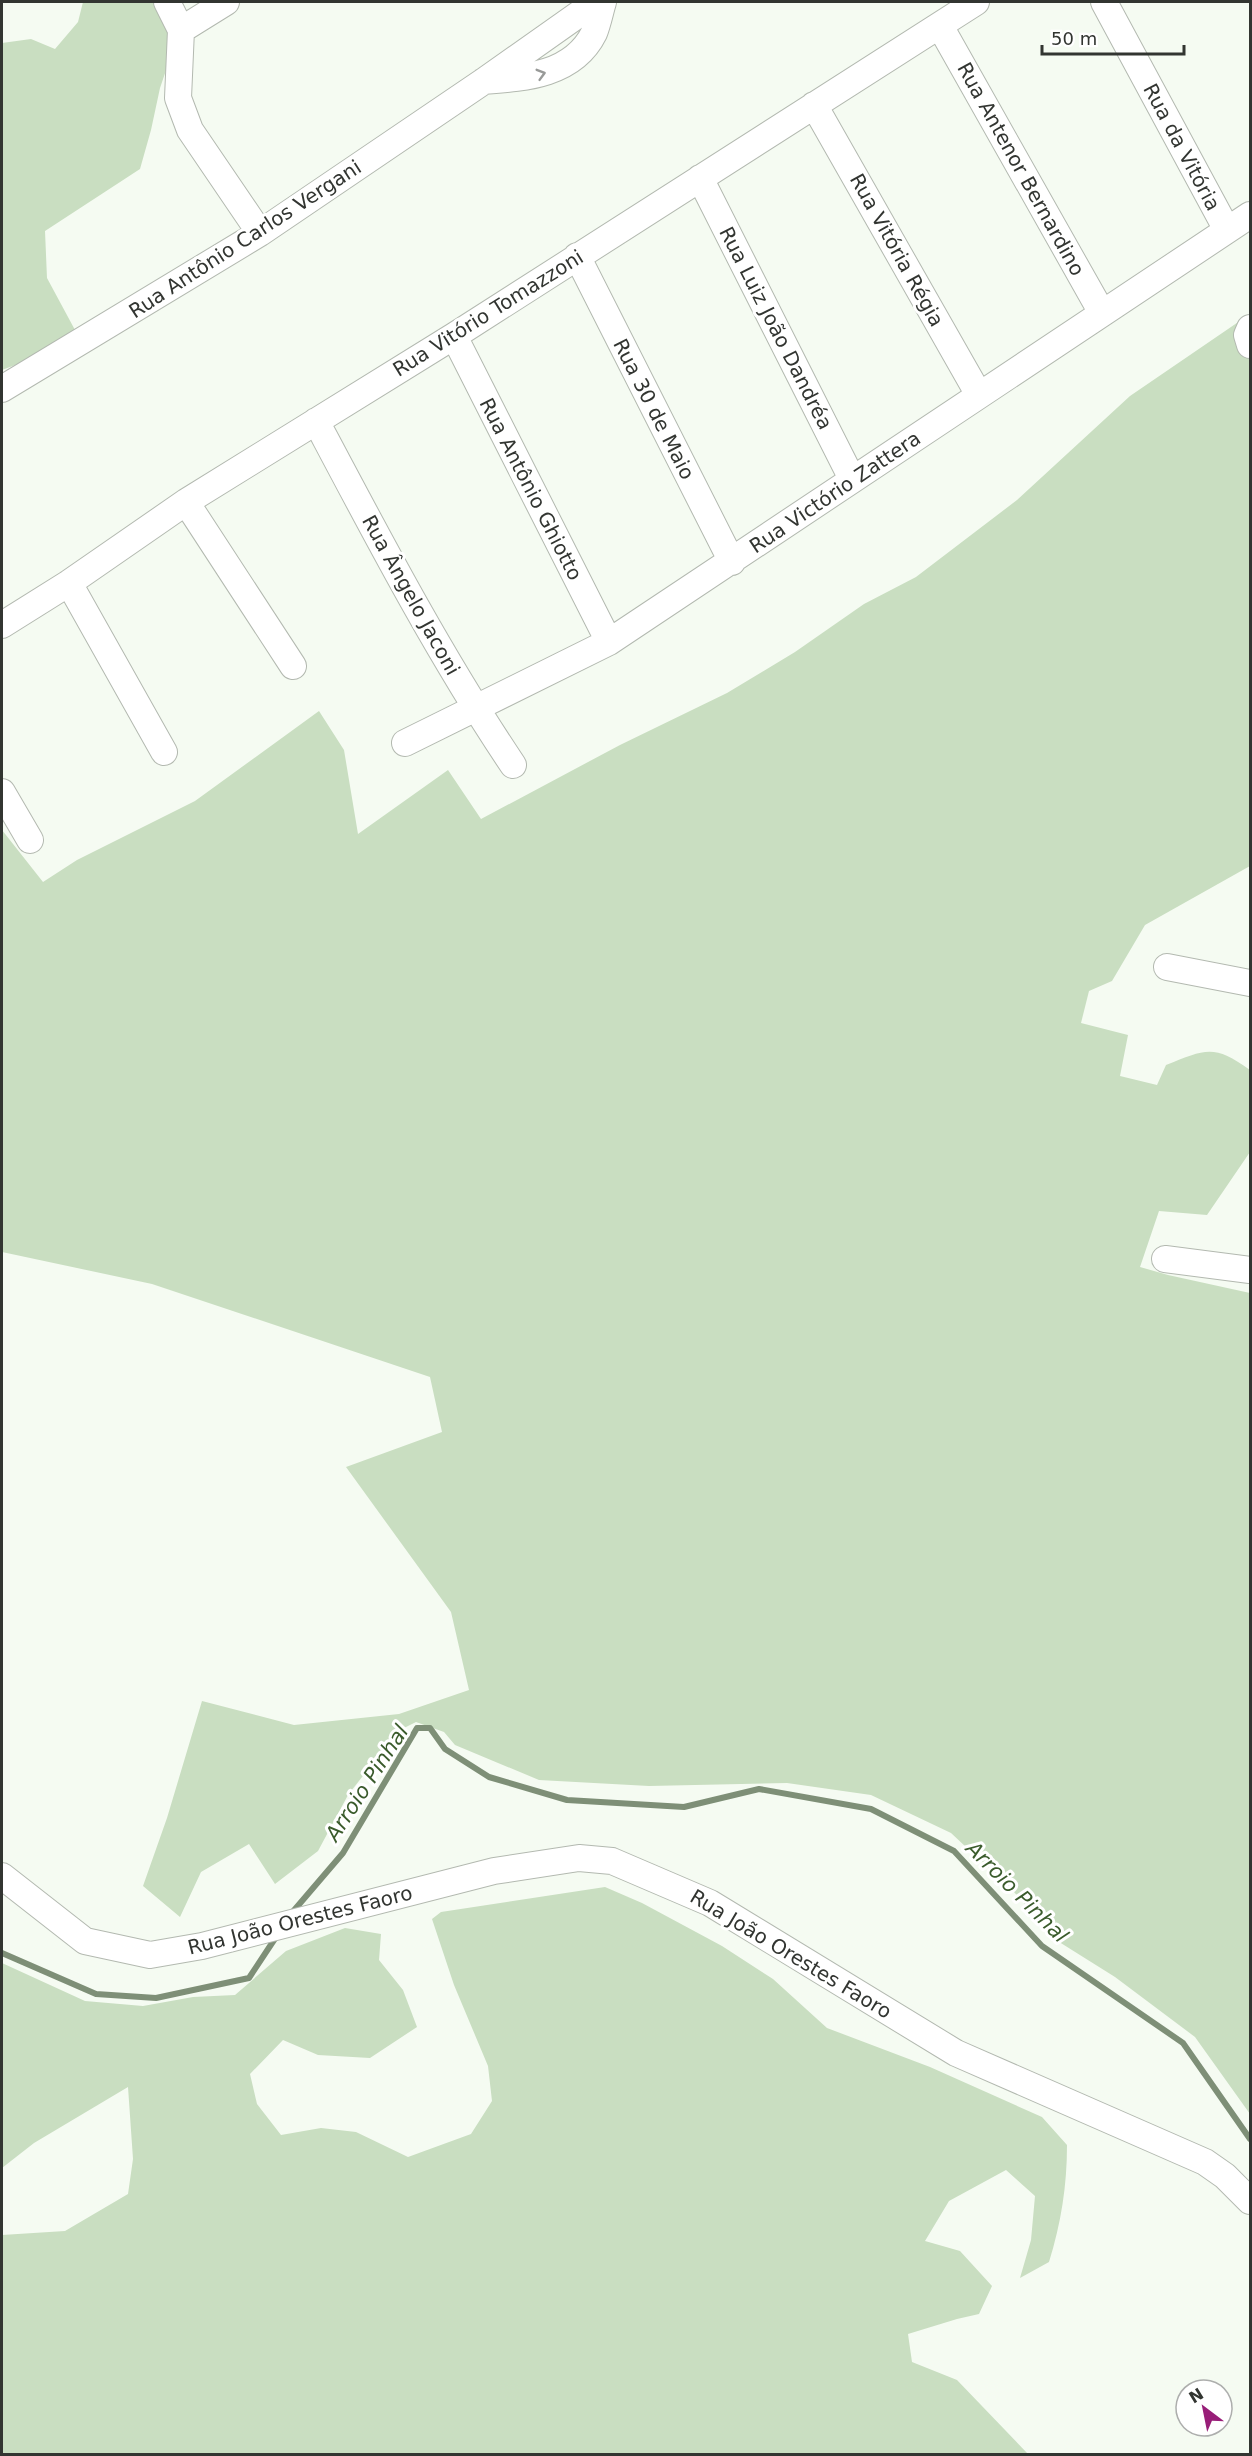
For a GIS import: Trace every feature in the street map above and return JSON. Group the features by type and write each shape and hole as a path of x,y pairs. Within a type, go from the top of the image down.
{"street":[{"path":"167,2 181,30 178,98 190,130 260,233"},
{"path":"181,30 226,2"},
{"name":"Rua Antônio Carlos Vergani","path":"2,389 260,233 596,2"},
{"path":"484,81 528,78 554,70 570,60 585,46 594,32 603,2"},
{"name":"Rua Vitório Tomazzoni","path":"2,625 69,583 186,502 454,336 976,2"},
{"name":"Rua da Vitória","path":"1104,2 1227,230"},
{"name":"Rua Antenor Bernardino","path":"940,26 1102,313"},
{"name":"Rua Vitória Régia","path":"814,105 979,395"},
{"name":"Rua Luiz João Dandréa","path":"700,178 852,479"},
{"name":"Rua Victório Zattera","path":"405,743 609,642 1251,215"},
{"name":"Rua 30 de Maio","path":"577,256 732,562"},
{"path":"1251,327 1247,334 1251,345"},
{"name":"Rua Antônio Ghiotto","path":"454,336 609,642"},
{"name":"Rua Ângelo Jaconi","path":"316,421 397,575 475,709 513,765"},
{"path":"186,502 293,666"},
{"path":"69,583 164,752"},
{"path":"2,792 30,840"},
{"path":"1167,967 1251,983"},
{"path":"1165,1259 1251,1270"},
{"name":"Rua João Orestes Faoro","path":"2,1876 86,1941 150,1955 202,1947 494,1871 579,1858 612,1861 710,1903 956,2054 1205,2162 1225,2176 1251,2200"}],"green space":[{"path":"83,2 160,2 176,41 160,88 140,169 45,231 47,278 75,330 23,362 2,370 2,43 31,39 55,49 78,22"},
{"path":"1250,314 1250,866 1145,925 1112,981 1089,991 1081,1023 1128,1035 1120,1076 1157,1085 1166,1065 1191,1055 1210,1052 1227,1056 1250,1070 1250,1152 1207,1215 1159,1211 1140,1267 1250,1293 1250,2114 1195,2037 1115,1977 1056,1940 1014,1892 951,1833 871,1795 787,1783 649,1786 539,1780 455,1745 444,1732 416,1722 398,1731 348,1795 318,1851 275,1884 249,1844 201,1872 180,1917 143,1886 167,1818 202,1701 294,1725 399,1714 469,1690 451,1612 346,1467 442,1432 430,1377 152,1284 2,1252 2,830 43,882 77,860 195,801 319,711 344,750 358,834 448,770 481,819 620,745 727,693 795,652 864,604 916,577 1017,500 1130,396"},
{"path":"605,1887 642,1903 722,1946 773,1979 827,2028 930,2067 1042,2117 1067,2145 1062,2204 1049,2262 1020,2278 1031,2240 1035,2196 1006,2170 949,2201 925,2241 960,2251 992,2286 979,2314 908,2334 912,2362 957,2380 1028,2454 2,2454 2,2235 65,2231 128,2194 133,2159 128,2087 34,2143 2,2168 2,1963 85,2001 143,2006 193,1997 235,1995 286,1951 345,1928 381,1934 379,1960 403,1990 417,2027 370,2058 318,2055 283,2040 250,2074 257,2104 281,2135 321,2128 356,2132 408,2157 471,2134 492,2101 488,2066 454,1985 432,1919 441,1912"}],"waterway":[{"name":"Arroio Pinhal","path":"290,1915 343,1853 417,1728 430,1728 445,1749 489,1777 567,1800 684,1807 759,1789 871,1809 954,1851 1042,1946 1183,2043 1250,2139"},
{"name":"Arroio Pinhal","path":"2,1953 96,1994 156,1998 249,1978 278,1934"}]}
